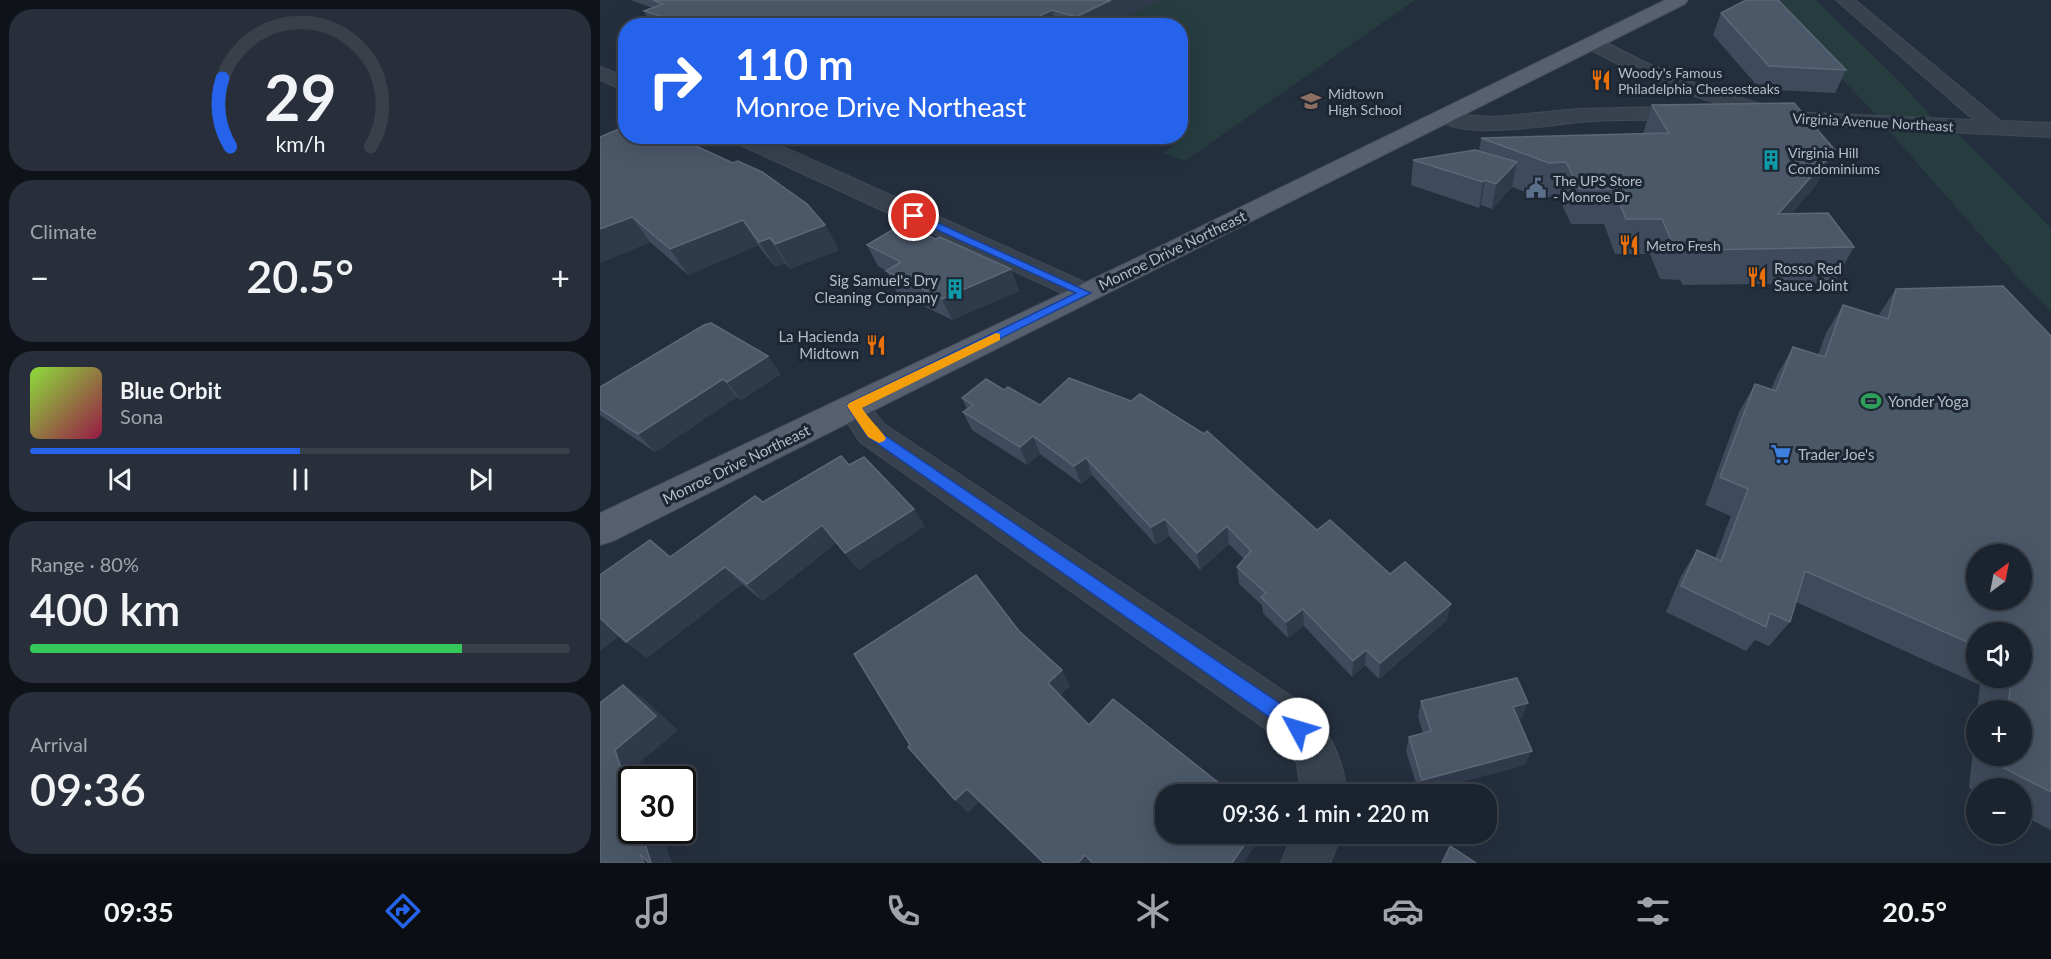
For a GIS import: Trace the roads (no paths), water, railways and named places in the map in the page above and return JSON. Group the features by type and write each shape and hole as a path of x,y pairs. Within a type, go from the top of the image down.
{"main road":[{"name":"Monroe Drive Northeast","path":"600,530 1679,0"}],"street":[{"path":"1845,0 1995,128"},
{"path":"1592,43 1689,88 1784,118"},
{"path":"600,73 618,81"},
{"name":"Virginia Avenue Northeast","path":"1446,116 1462,123 1481,125 1578,115 1647,113 2051,130"},
{"path":"758,144 1085,293"},
{"path":"853,406 872,433 1288,719 1307,738 1322,766 1323,784"},
{"path":"1305,863 1314,844"}],"place":[{"name":"Woody's Famous Philadelphia Cheesesteaks","path":"1601,80"},
{"name":"Midtown High School","path":"1311,101"},
{"name":"Virginia Hill Condominiums","path":"1771,160"},
{"name":"The UPS Store - Monroe Dr","path":"1536,188"},
{"name":"Metro Fresh","path":"1629,245"},
{"name":"Rosso Red Sauce Joint","path":"1757,277"},
{"name":"Sig Samuel's Dry Cleaning Company","path":"955,289"},
{"name":"La Hacienda Midtown","path":"876,345"},
{"name":"Yonder Yoga","path":"1871,401"},
{"name":"Trader Joe's","path":"1781,454"}]}
